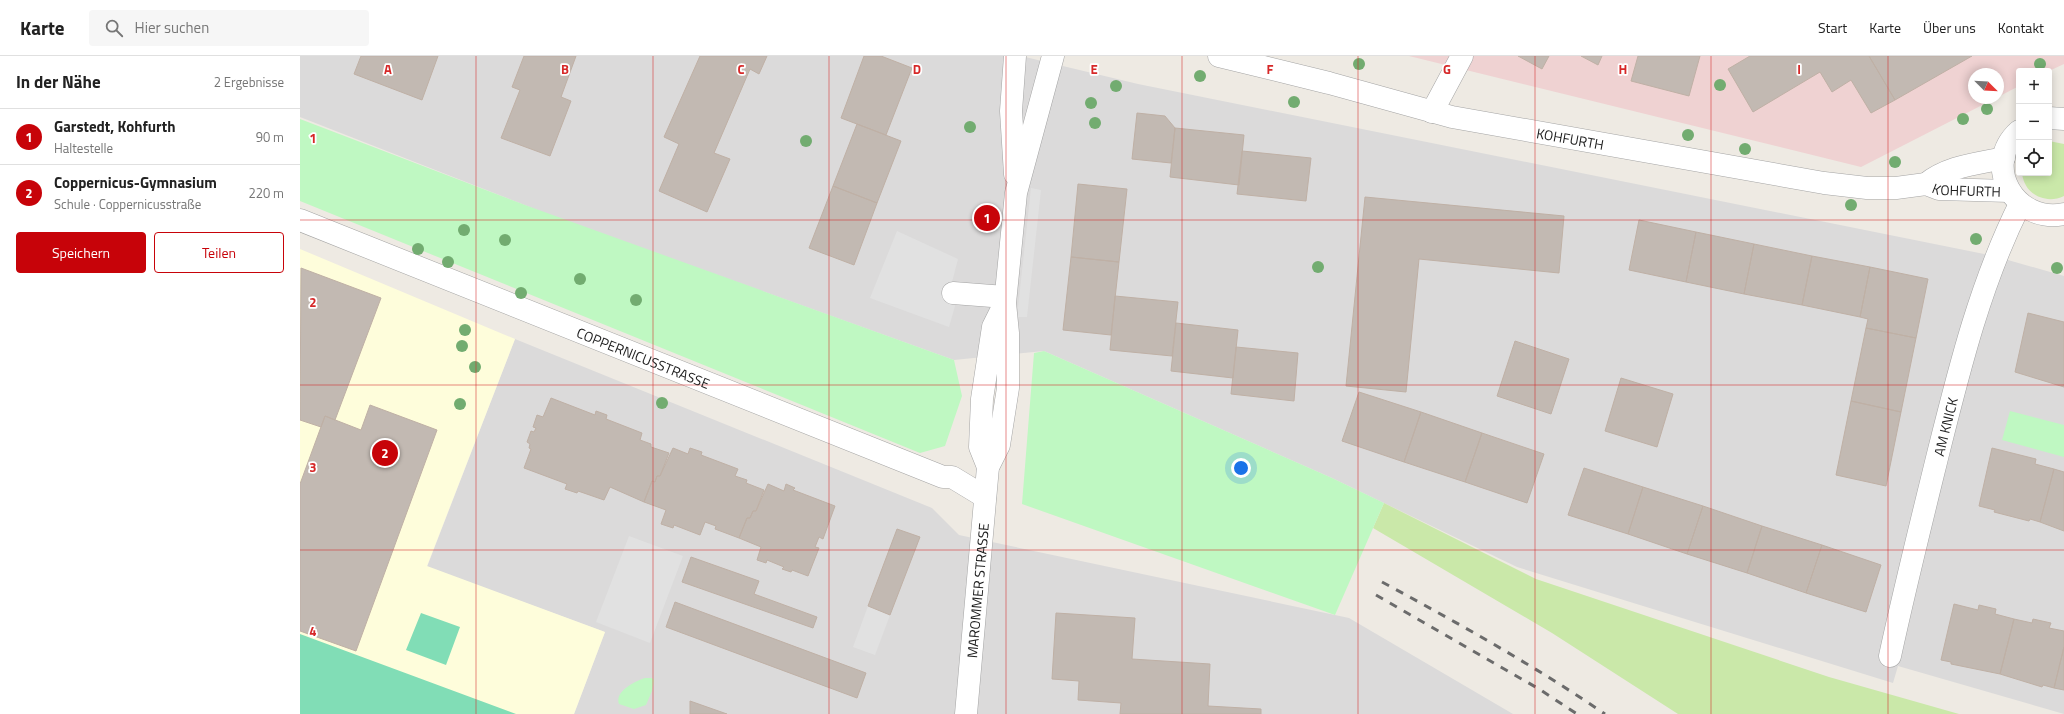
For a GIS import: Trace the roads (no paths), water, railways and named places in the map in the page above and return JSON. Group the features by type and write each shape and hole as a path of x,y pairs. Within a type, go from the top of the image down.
{"street":[{"name":"MAROMMER STRASSE","path":"1015,56 1011,111 1016,193"},
{"name":"MAROMMER STRASSE","path":"966,714 988,467 999,444 1008,388 1008,333 1005,300 1016,193 1053,56"},
{"name":"KOHFURTH","path":"1219,56 1329,83 1432,112 1824,183 1867,188 1896,188 1926,184 1939,189 2015,197"},
{"path":"1432,112 1462,56"},
{"path":"2052,118 2064,120"},
{"name":"KOHFURTH","path":"2016,134 2011,140 2004,158 2004,175 2015,197 2038,213 2047,215 2064,214"},
{"name":"KOHFURTH","path":"1926,184 1938,174 1955,168 2004,158"},
{"name":"AM KNICK","path":"1890,656 1917,538 1965,348 2015,197"},
{"name":"COPPERNICUSSTRASSE","path":"300,220 943,477 952,477 985,497"},
{"path":"953,293 1005,300"}],"railway":[{"path":"1382,582 1495,645 1550,678 1605,714"},
{"path":"1376,595 1539,689 1577,714"}],"place":[{"name":"Garstedt, Kohfurth","path":"987,218"},
{"name":"Coppernicus-Gymnasium","path":"385,453"}]}
